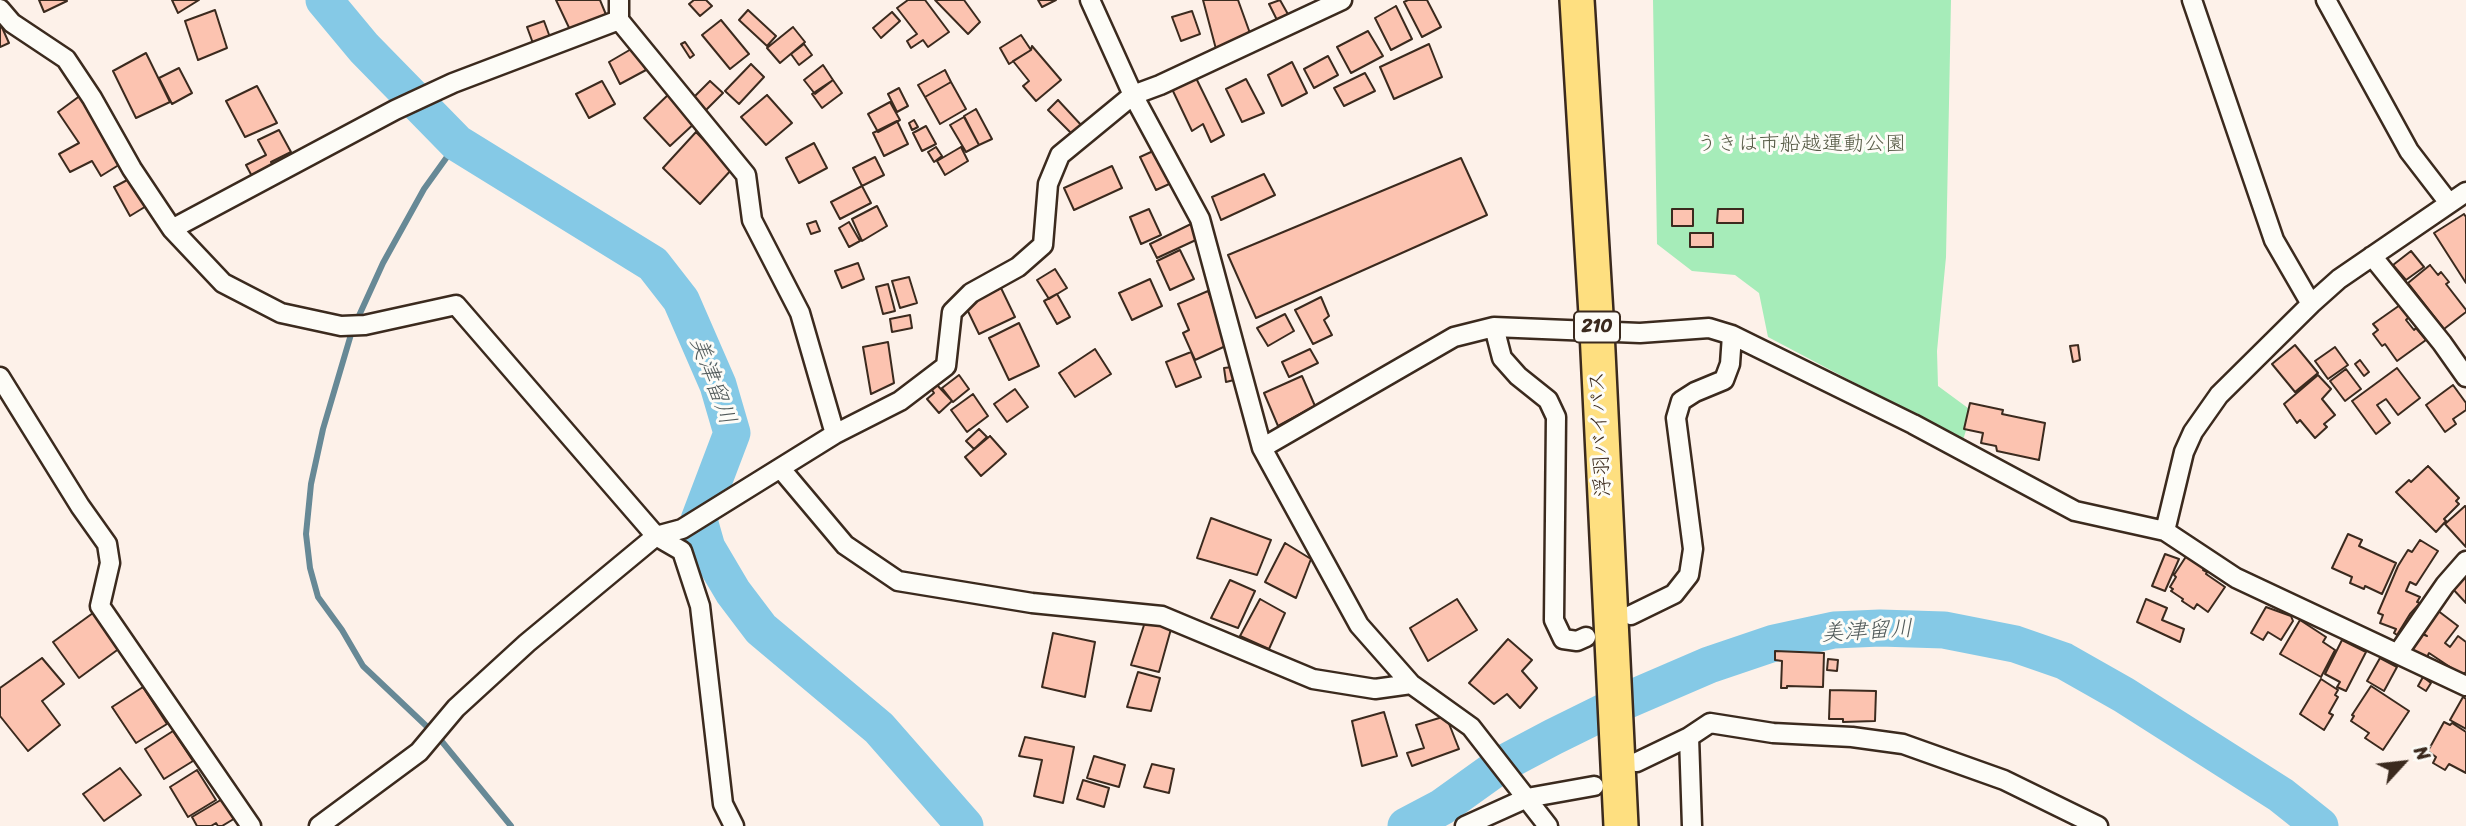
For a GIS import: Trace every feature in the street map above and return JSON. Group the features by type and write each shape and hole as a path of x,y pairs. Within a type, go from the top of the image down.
{"highway":[{"name":"浮羽バイパス","path":"1577,0 1597,331 1598,645 1627,751 1621,826"}],"street":[{"path":"619,0 619,20 746,175 751,220 800,313 835,434"},
{"path":"1090,0 1133,95 1200,219 1262,448 1359,625 1411,684 1471,727 1548,826"},
{"path":"319,826 419,752 456,708 527,643 656,536 682,529 835,434 900,401 946,366 952,312 971,293 1018,267 1043,245 1048,184 1060,155 1133,95 1342,0"},
{"path":"2192,0 2274,240 2311,304"},
{"path":"2326,0 2409,151 2449,203"},
{"path":"0,9 12,23 66,59 92,97 132,169 172,229 223,284 281,313 356,325 456,305 656,536 682,551 700,606 723,804 734,826"},
{"path":"172,229 395,110 453,83 619,20"},
{"path":"2165,531 2184,452 2193,432 2219,395 2339,279 2466,192"},
{"path":"2372,256 2466,377"},
{"path":"1262,448 1454,337 1494,327 1640,333 1709,328 1732,335 1913,424 2075,511 2165,531 2236,578 2466,685"},
{"path":"1494,327 1502,358 1518,376 1548,400 1556,417 1554,620 1563,639 1598,645"},
{"path":"1631,615 1674,594 1689,575 1693,549 1676,418 1681,401 1724,380 1730,364 1732,335"},
{"path":"0,377 80,506 107,544 110,562 100,606 251,826"},
{"path":"781,469 845,545 898,580 1032,603 1162,616 1313,678 1376,690 1411,684"},
{"path":"2398,653 2445,585 2466,561"},
{"path":"1627,751 1689,737 1710,723 1773,733 1852,737 1903,744 2004,780 2098,826"},
{"path":"1689,737 1692,826"},
{"path":"1465,826 1527,798 1594,786"}],"green space":[{"name":"うきは市船越運動公園","path":"1653,0 1951,0 1946,257 1937,351 1938,386 1972,411 1963,440 1768,337 1759,293 1735,275 1692,271 1657,244"}],"building":[{"path":"39,0 66,0 67,1 44,12"},
{"path":"172,0 199,0 178,13"},
{"path":"556,0 600,0 607,17 572,34"},
{"path":"694,0 706,0 712,6 700,16 689,4"},
{"path":"908,0 925,0 949,32 928,47 923,40 911,48 907,41 917,34 897,8"},
{"path":"935,0 964,0 980,22 968,34"},
{"path":"1038,0 1056,0 1042,7"},
{"path":"1203,0 1238,0 1251,36 1216,49"},
{"path":"1280,0 1289,16 1278,22 1269,4"},
{"path":"1427,0 1441,27 1422,37 1404,2"},
{"path":"1396,6 1412,39 1391,50 1375,18"},
{"path":"215,10 227,48 198,60 185,21"},
{"path":"748,10 776,36 767,46 739,20"},
{"path":"1192,11 1200,34 1181,41 1172,17"},
{"path":"892,12 900,21 881,38 873,28"},
{"path":"721,20 749,54 730,69 702,35"},
{"path":"544,21 551,40 534,46 527,27"},
{"path":"0,23 9,43 0,47"},
{"path":"793,27 805,42 780,63 767,48"},
{"path":"1368,31 1383,56 1351,73 1337,47"},
{"path":"1021,35 1031,50 1009,64 1000,48"},
{"path":"685,42 694,55 690,58 681,44"},
{"path":"804,44 812,55 799,65 791,54"},
{"path":"1429,44 1442,77 1394,99 1380,67"},
{"path":"1032,46 1061,80 1036,101 1023,86 1029,81 1013,61 1031,50"},
{"path":"633,48 646,70 620,84 609,62"},
{"path":"146,53 170,102 136,118 113,71"},
{"path":"1328,56 1338,75 1314,88 1304,69"},
{"path":"1292,62 1307,93 1282,106 1268,75"},
{"path":"751,64 764,77 739,104 725,91"},
{"path":"823,65 833,80 815,94 804,80"},
{"path":"179,68 192,93 172,104 159,78"},
{"path":"945,70 951,82 925,97 918,85"},
{"path":"1365,73 1375,91 1344,106 1334,88"},
{"path":"1196,78 1224,135 1211,142 1203,124 1192,131 1172,89"},
{"path":"1246,79 1264,113 1242,122 1226,89"},
{"path":"833,80 842,93 822,108 812,94"},
{"path":"602,81 615,104 589,118 576,94"},
{"path":"710,81 723,93 706,110 694,97"},
{"path":"951,82 966,109 940,124 925,97"},
{"path":"257,86 277,123 245,137 226,101"},
{"path":"899,88 908,106 897,112 888,94"},
{"path":"671,92 697,121 670,146 644,118"},
{"path":"81,95 122,163 101,176 92,161 70,172 59,154 79,143 58,112"},
{"path":"767,95 792,123 766,145 741,117"},
{"path":"1058,100 1082,126 1073,135 1048,110"},
{"path":"890,102 900,120 878,132 868,114"},
{"path":"976,109 992,139 979,145 964,116"},
{"path":"964,117 979,145 966,152 950,125"},
{"path":"914,120 918,127 912,130 909,123"},
{"path":"897,121 908,144 884,156 873,133"},
{"path":"926,126 936,144 922,151 913,133"},
{"path":"279,130 291,152 271,162 277,172 254,180 246,165 266,155 258,140"},
{"path":"696,132 732,169 700,204 663,168"},
{"path":"814,143 827,168 799,183 786,158"},
{"path":"936,147 942,156 934,162 928,152"},
{"path":"961,147 968,161 945,175 937,161"},
{"path":"1162,147 1178,180 1156,190 1140,157"},
{"path":"875,157 884,175 862,186 853,168"},
{"path":"1461,158 1487,215 1256,318 1228,255"},
{"path":"1112,166 1122,188 1074,210 1064,188"},
{"path":"1264,174 1275,195 1221,220 1212,197"},
{"path":"131,178 148,205 130,216 114,187"},
{"path":"862,186 871,203 840,219 831,202"},
{"path":"877,206 887,226 862,241 852,219"},
{"path":"1149,209 1161,235 1141,244 1130,217"},
{"path":"1672,209 1693,209 1693,226 1672,226"},
{"path":"1718,209 1743,209 1743,223 1717,223"},
{"path":"2464,214 2466,217 2466,283 2434,233"},
{"path":"816,221 820,231 811,234 807,224"},
{"path":"849,222 860,241 849,247 839,228"},
{"path":"1191,224 1198,239 1157,258 1150,244"},
{"path":"1690,233 1713,233 1713,247 1690,247"},
{"path":"1180,250 1194,279 1170,290 1157,261"},
{"path":"2411,251 2424,267 2406,280 2393,265"},
{"path":"858,263 864,279 842,288 835,271"},
{"path":"2430,265 2438,275 2441,272 2449,282 2446,284 2466,310 2444,329 2408,283"},
{"path":"1055,269 1067,288 1049,299 1037,280"},
{"path":"909,277 917,303 900,308 892,281"},
{"path":"1150,279 1162,306 1132,320 1119,293"},
{"path":"888,284 895,311 883,314 876,287"},
{"path":"1001,288 1015,317 979,334 965,305"},
{"path":"1208,291 1230,344 1195,360 1183,333 1189,330 1178,304"},
{"path":"1057,294 1070,317 1057,324 1044,301"},
{"path":"1321,297 1329,316 1324,320 1332,335 1313,344 1295,310"},
{"path":"2400,305 2409,317 2406,320 2426,340 2397,361 2385,344 2382,346 2373,334 2378,330 2373,324"},
{"path":"1285,314 1294,331 1268,346 1257,328"},
{"path":"910,315 912,328 892,332 890,319"},
{"path":"1019,323 1039,366 1009,380 989,338"},
{"path":"888,342 894,383 871,394 863,347"},
{"path":"2078,345 2080,360 2073,362 2070,346"},
{"path":"2295,345 2318,373 2295,392 2272,364"},
{"path":"2335,347 2348,365 2328,379 2315,361"},
{"path":"1095,349 1111,374 1075,397 1059,373"},
{"path":"1310,349 1318,363 1289,377 1282,362"},
{"path":"1191,352 1201,377 1176,387 1166,362"},
{"path":"2360,360 2369,372 2364,376 2355,364"},
{"path":"1232,367 1234,380 1226,382 1224,368"},
{"path":"2397,368 2420,398 2398,415 2386,399 2377,405 2390,423 2376,434 2352,401"},
{"path":"2346,369 2361,389 2345,401 2330,381"},
{"path":"959,375 969,389 953,402 942,388"},
{"path":"2318,375 2331,389 2322,399 2335,415 2324,424 2327,427 2315,438 2300,420 2297,423 2284,404"},
{"path":"1302,376 1315,406 1278,426 1264,393"},
{"path":"937,385 952,401 939,413 927,399 934,393 932,390"},
{"path":"2453,385 2466,403 2466,410 2453,419 2456,424 2445,432 2426,405"},
{"path":"1015,389 1028,407 1007,422 994,404"},
{"path":"973,394 988,416 967,432 951,410"},
{"path":"1970,403 2003,410 2002,414 2045,423 2039,460 1997,451 1996,446 1981,443 1983,433 1964,429"},
{"path":"979,429 987,437 974,449 966,441"},
{"path":"990,436 1006,454 981,476 965,457"},
{"path":"2428,466 2459,498 2456,501 2459,504 2436,532 2396,492"},
{"path":"2466,507 2466,547 2445,524"},
{"path":"1211,518 1271,540 1257,575 1197,558"},
{"path":"2348,534 2362,540 2359,546 2396,563 2382,594 2350,583 2352,577 2332,568"},
{"path":"2420,540 2438,551 2416,585 2410,582 2406,591 2420,597 2417,602 2420,603 2397,635 2394,633 2396,629 2380,623 2383,615 2378,613 2398,566 2408,550 2412,552"},
{"path":"1285,543 1311,559 1296,598 1265,582"},
{"path":"2165,554 2179,559 2165,591 2152,586"},
{"path":"2187,555 2205,567 2203,570 2206,574 2225,587 2208,612 2197,604 2194,609 2171,591 2173,589 2170,587 2176,577 2174,575"},
{"path":"2466,572 2466,603 2451,587"},
{"path":"1230,580 1255,591 1238,628 1211,618"},
{"path":"1260,599 1285,613 1269,649 1240,636"},
{"path":"1457,599 1477,630 1428,661 1410,628"},
{"path":"2146,599 2167,608 2162,620 2184,629 2180,642 2137,622"},
{"path":"2266,607 2291,616 2293,621 2281,640 2268,632 2263,640 2251,633"},
{"path":"2437,610 2458,626 2445,643 2450,647 2458,636 2466,642 2466,672 2462,675 2429,653 2426,660 2411,652 2418,632 2427,636 2421,632"},
{"path":"93,613 120,648 79,678 53,642"},
{"path":"1146,619 1171,629 1159,672 1131,665"},
{"path":"2300,620 2326,637 2323,642 2335,650 2321,677 2280,654"},
{"path":"1053,633 1095,642 1085,697 1042,687"},
{"path":"1508,639 1532,660 1522,671 1537,688 1520,708 1507,694 1494,704 1469,683"},
{"path":"2342,640 2366,652 2346,691 2337,687 2340,682 2325,674"},
{"path":"1775,651 1824,653 1823,687 1781,688 1782,661 1775,660"},
{"path":"42,658 64,684 42,701 60,725 28,751 0,716 0,688"},
{"path":"2380,658 2397,667 2384,691 2367,681"},
{"path":"1828,659 1838,660 1837,671 1827,670"},
{"path":"1138,672 1160,678 1151,711 1127,707"},
{"path":"2423,677 2431,683 2426,691 2418,686"},
{"path":"2321,679 2338,690 2335,695 2338,697 2329,713 2333,715 2324,730 2300,714"},
{"path":"2371,686 2409,711 2383,750 2365,738 2369,733 2351,721 2354,716 2352,715"},
{"path":"143,687 167,724 136,743 112,707"},
{"path":"1830,690 1876,691 1875,721 1843,722 1843,719 1829,719"},
{"path":"2463,697 2466,699 2466,729 2450,720"},
{"path":"1384,712 1397,756 1362,766 1352,721"},
{"path":"1446,716 1459,749 1412,766 1407,753 1424,748 1416,725"},
{"path":"2444,722 2450,725 2452,723 2466,732 2466,773 2449,764 2445,770 2433,763 2436,757 2428,751"},
{"path":"173,731 193,761 164,779 145,749"},
{"path":"1025,737 1074,747 1063,803 1034,796 1042,760 1019,756"},
{"path":"1094,756 1125,765 1119,787 1087,778"},
{"path":"1152,764 1174,769 1169,793 1144,787"},
{"path":"120,768 141,795 104,821 83,794"},
{"path":"197,770 216,800 188,817 170,787"},
{"path":"1083,780 1109,788 1104,807 1077,799"},
{"path":"224,798 237,817 222,826 216,823 211,826 197,826 192,817"}],"waterway":[{"name":"美津留川","path":"324,0 364,48 457,143 653,264 681,300 718,385 732,433 699,520 707,548 733,592 761,629 879,728 965,826"},
{"path":"457,143 424,189 383,263 352,331 323,429 311,484 306,534 310,568 318,597 363,666 439,738 511,826"},
{"name":"美津留川","path":"1406,826 1442,807 1502,764 1630,699 1709,665 1774,643 1834,630 1880,628 1944,630 2015,644 2064,661 2124,695 2281,795 2320,826"}]}
